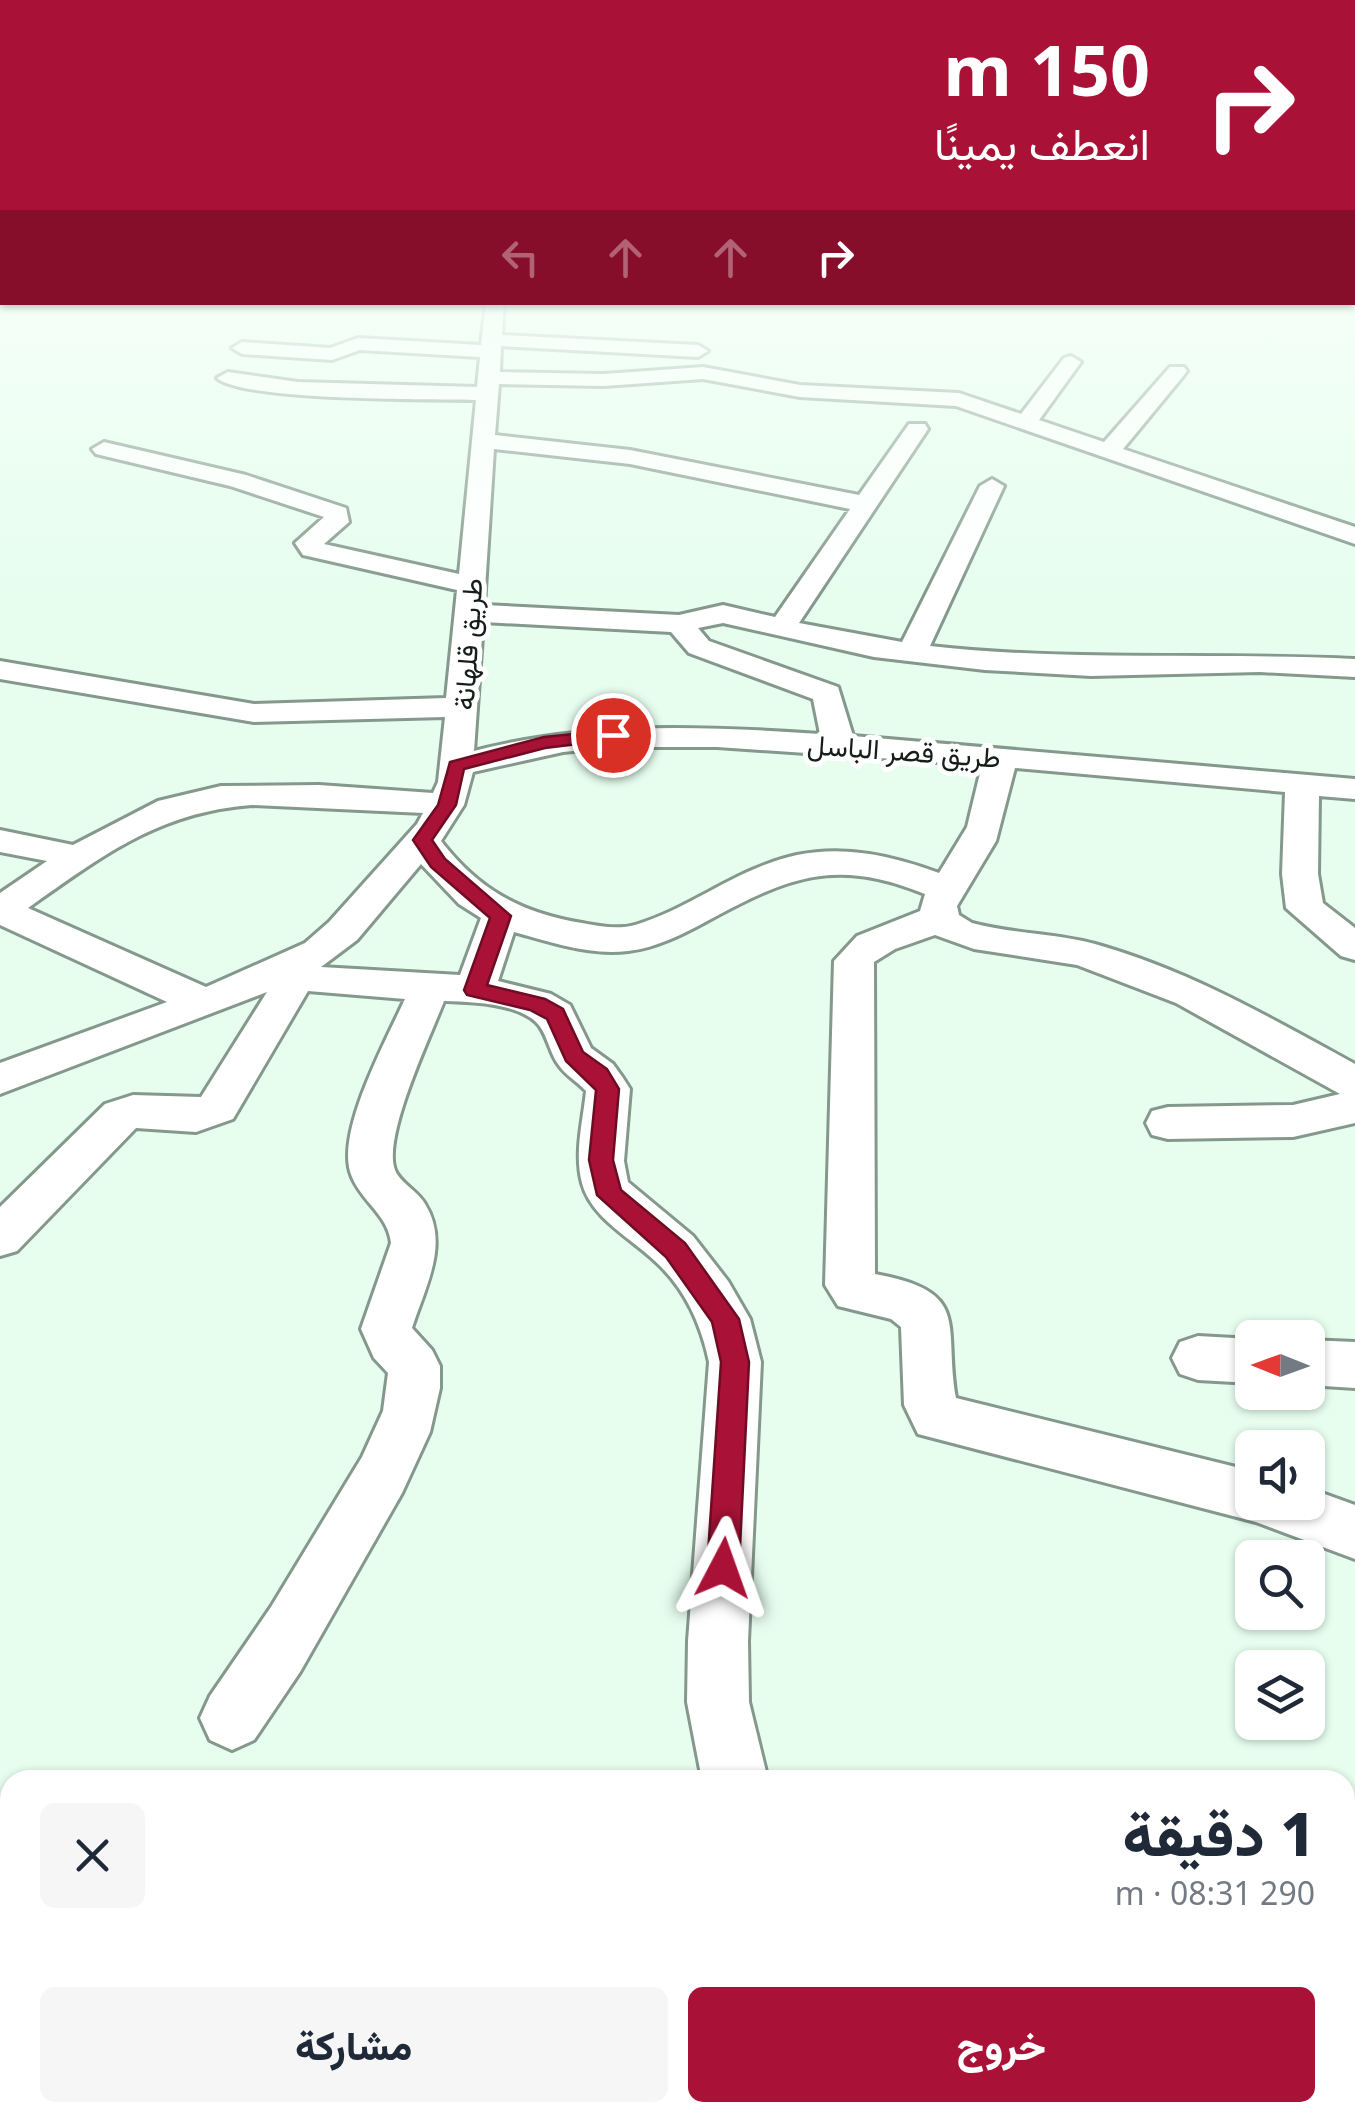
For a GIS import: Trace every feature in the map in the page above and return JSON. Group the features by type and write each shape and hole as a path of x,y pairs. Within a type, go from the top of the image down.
{"street":[{"name":"طريق قلهانة","path":"0,1079 287,975 343,931 447,805 463,707 488,394"},
{"path":"843,394 952,399 1355,536"},
{"path":"1025,423 1047,394"},
{"path":"1109,451 1157,394"},
{"path":"782,626 916,429"},
{"path":"484,441 630,457 866,504"},
{"path":"104,449 237,480 337,513 336,522 308,543 312,549 471,599 678,624 722,614 911,654 1091,666 1260,662 1355,668"},
{"path":"911,654 992,486"},
{"path":"678,624 699,647 827,694 839,745"},
{"path":"0,670 254,714 463,707"},
{"name":"طريق قصر الباسل","path":"456,766 544,742 682,735 1000,756 1355,789"},
{"path":"1000,756 985,834 943,902 910,934 866,945 854,961 850,1286 856,1292 908,1303 920,1312 930,1350 927,1400 937,1417 1235,1493"},
{"path":"1302,784 1300,874 1305,908 1355,946"},
{"path":"205,1003 0,910 81,857 164,811 194,801 260,796 447,805"},
{"path":"422,840 438,863 501,916 533,927 597,939 631,939 690,916 754,879 798,866 832,861 894,867 943,902 953,930 1053,946 1175,984 1224,1007 1355,1084"},
{"path":"0,841 81,857"},
{"path":"232,1718 279,1654 388,1462 413,1401 414,1366 392,1342 386,1329 415,1243 415,1229 392,1194 374,1179 369,1166 378,1113 452,988 501,916"},
{"path":"0,1237 121,1115 139,1109 203,1115 218,1108 287,975 334,982 452,988 537,1004 556,1014 574,1056 598,1075 608,1089 601,1160 610,1195 676,1250 725,1319 735,1362 718,1641 718,1702 734,1770"},
{"path":"1168,1124 1293,1121 1355,1107"},
{"path":"1198,1358 1235,1359"},
{"path":"1325,1364 1355,1365"},
{"path":"1322,1520 1355,1532"}],"route":[{"path":"613,735 544,742 456,766 447,805 422,840 438,863 501,916 475,990 537,1004 556,1014 574,1056 598,1075 608,1089 601,1160 602,1176 610,1195 676,1250 725,1319 735,1362 723,1568"}]}
